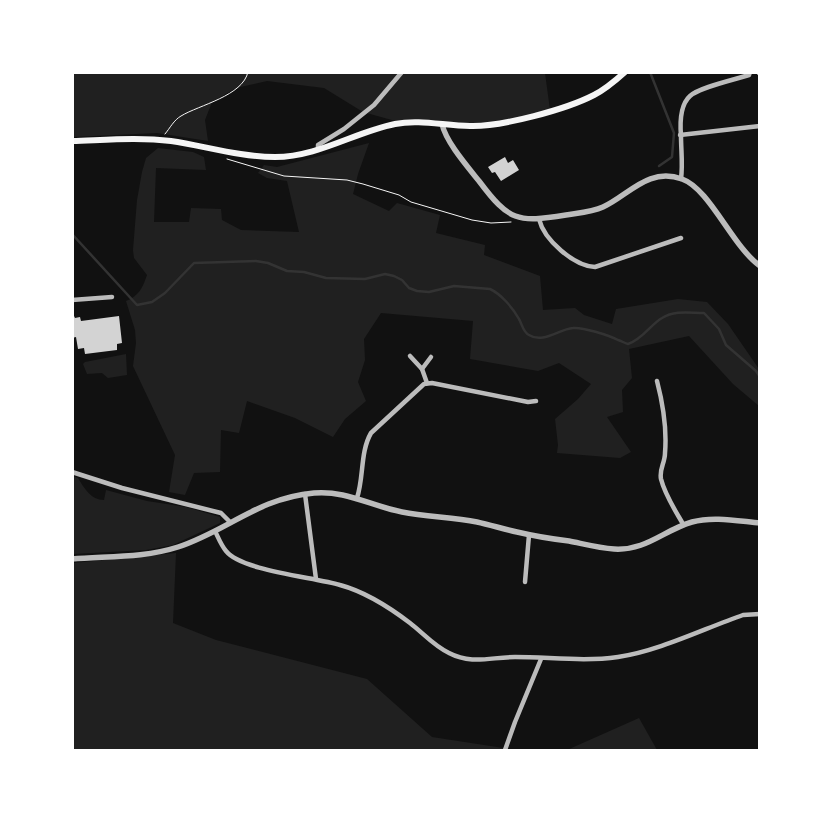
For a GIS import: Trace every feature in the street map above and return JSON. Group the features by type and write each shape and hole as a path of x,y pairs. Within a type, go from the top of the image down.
{"main road":[{"path":"72,141 162,140 270,157 295,156 394,124 409,122 486,126 536,114 593,95 625,72"}],"street":[{"path":"318,150 318,146 344,129 374,105 402,72"},
{"path":"681,179 683,166 680,135 683,108 689,96 700,90 749,75 750,72"},
{"path":"442,124 449,140 494,201 518,217 526,220 539,219 602,208 650,178 666,177 681,179 701,193 738,244 760,266"},
{"path":"680,135 760,126"},
{"path":"539,219 544,233 553,244 584,267 595,267 681,238"},
{"path":"72,300 112,298"},
{"path":"410,356 422,369 427,383"},
{"path":"422,369 431,357"},
{"path":"657,381 666,425 665,454 660,470 661,479 668,498 683,524"},
{"path":"357,498 366,442 371,433 422,385 432,383 528,402 536,401"},
{"path":"72,472 122,488 221,513 230,522"},
{"path":"72,559 156,552 193,542 272,502 305,494 334,493 401,512 479,522 530,535 607,548 624,549 648,543 683,524 706,519 760,523"},
{"path":"305,494 316,579"},
{"path":"215,531 226,551 248,565 316,579 342,586 373,598 409,622 441,648 458,657 484,661 515,657 604,659 630,655 743,615 760,614"},
{"path":"525,582 530,535"},
{"path":"505,750 514,722 540,659"}],"path":[{"path":"162,140 175,120 244,84 248,72"},
{"path":"222,158 284,176 347,180 399,194 411,202 472,220 498,223 512,222 518,217"}],"shaded area":[{"path":"72,73 545,73 550,110 489,126 399,122 363,112 324,88 267,81 236,88 212,102 205,120 208,141 157,133 73,137"},
{"path":"369,143 353,194 389,211 397,203 440,215 436,233 485,245 484,255 540,276 543,310 575,308 584,315 612,324 616,309 678,299 707,302 728,324 759,369 759,406 733,384 689,336 629,349 632,378 622,390 623,412 607,417 631,452 620,458 557,453 555,419 578,399 591,384 559,363 538,371 470,359 473,321 381,313 364,339 365,360 358,382 366,401 345,419 333,437 295,418 247,401 239,433 221,430 220,472 194,473 185,495 169,492 175,455 133,366 136,343 135,330 126,301 140,291 147,275 134,258 133,250 137,200 146,158 158,148 193,152 204,157 206,170 156,168 154,222 189,222 191,208 221,209 222,220 241,230 299,232 287,181 267,178 258,173 264,165 277,167"},
{"path":"126,354 127,375 108,378 102,373 87,374 83,364 85,362"},
{"path":"73,476 78,478 85,489 95,498 104,500 106,490 147,501 186,507 220,517 220,523 173,545 146,550 73,554"},
{"path":"176,553 173,623 216,640 367,679 432,737 516,750 73,750 73,563"},
{"path":"639,718 657,750 567,750"}],"building":[{"path":"505,157 508,163 513,160 519,170 501,181 495,172 492,173 488,167"},
{"path":"72,316 75,318 80,317 81,321 119,316 122,343 117,344 117,350 85,354 84,348 78,349 76,337 72,338"}],"waterway":[{"path":"650,72 674,133 672,157 659,166"},
{"path":"72,234 137,305 152,302 165,293 194,263 256,261 268,263 287,271 304,272 326,278 365,279 385,274 402,280 409,288 417,291 429,292 454,286 490,289 506,302 525,332 540,338 577,328 602,334 628,344 638,339 667,315 683,312 704,313 719,329 726,345 756,371 760,377"}]}
